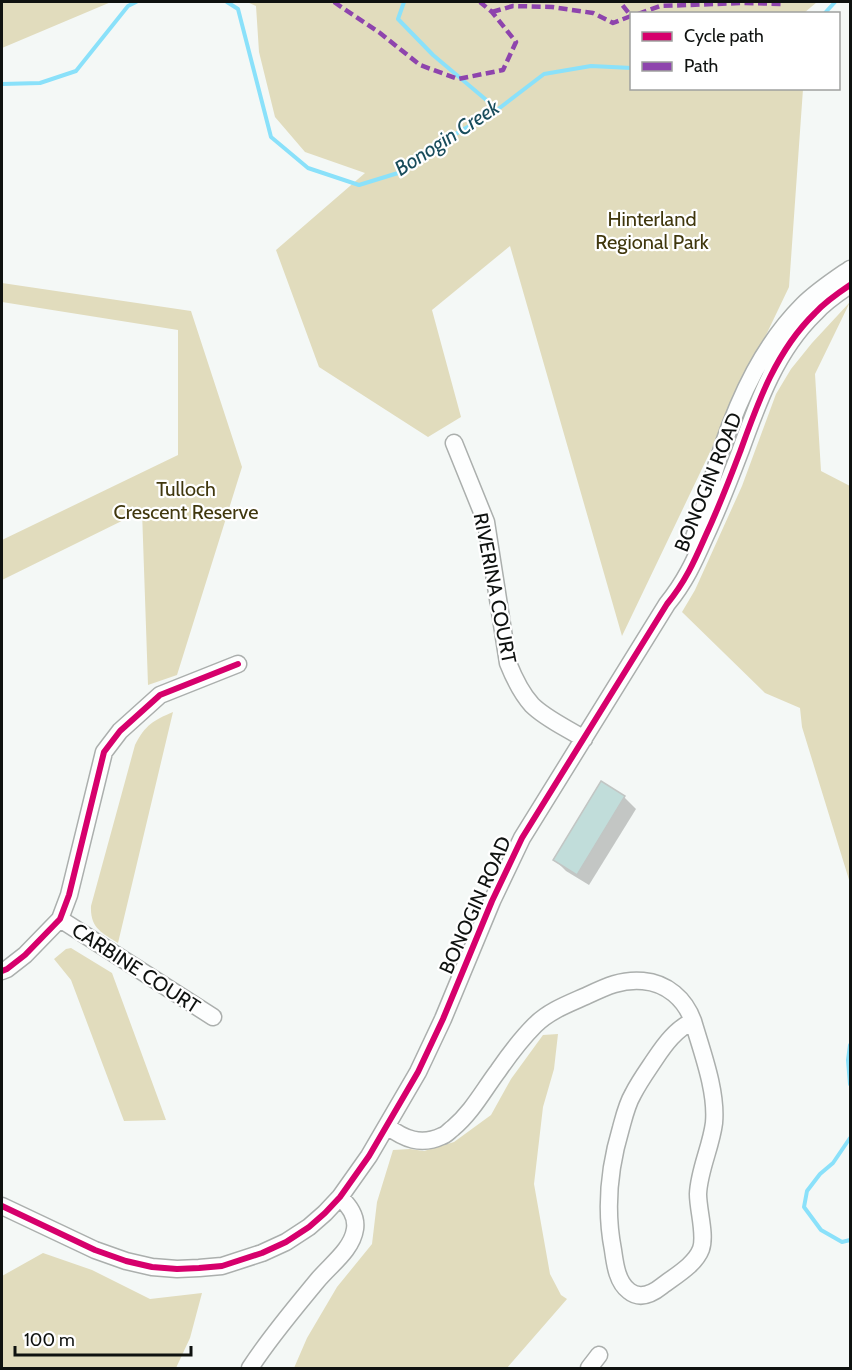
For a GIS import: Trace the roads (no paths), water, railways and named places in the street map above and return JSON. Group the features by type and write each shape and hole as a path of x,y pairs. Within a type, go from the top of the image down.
{"street":[{"name":"BONOGIN ROAD","path":"667,604 695,535 721,452 746,386 771,344 803,304 850,268"},
{"name":"BONOGIN ROAD","path":"2,1206 116,1258 152,1267 199,1268 222,1266 262,1253 286,1242 309,1227 340,1197 369,1156 418,1072 443,1019 492,901 522,838 667,604 681,587 708,531 761,394 774,368 795,336 815,312 850,285"},
{"path":"721,452 729,453 733,450 759,385 774,368"},
{"name":"RIVERINA COURT","path":"454,443 486,522 508,663 516,683 532,705 584,739"},
{"path":"2,971 25,955 60,919 69,895 104,752 120,731 160,695 238,664"},
{"name":"CARBINE COURT","path":"60,919 213,1017"},
{"path":"387,1126 399,1135 414,1141 443,1136 470,1112 522,1039 548,1014 561,1007 615,983 628,980 659,984 672,992 682,1000 693,1021 711,1087 714,1110 711,1139 698,1193 702,1248 693,1261 653,1293 638,1296 630,1293 620,1278 611,1242 610,1180 624,1114 632,1095 660,1051 679,1029 693,1021"},
{"name":"BONOGIN ROAD","path":"2,1193 68,1238"},
{"path":"250,1368 318,1279 342,1254 353,1236 355,1227 353,1215 340,1197"}],"waterway":[{"name":"Bonogin Creek","path":"2,84 40,83 76,71 128,6 136,2"},
{"name":"Bonogin Creek","path":"227,2 238,9 271,137 308,168 359,185 398,173 421,154 497,110 544,74 591,66 630,68"},
{"path":"404,2 398,19 433,55 497,109"},
{"name":"Bonogin Creek","path":"826,12 835,2"},
{"path":"850,1045 848,1060 850,1084"},
{"path":"850,1138 833,1163 820,1174 807,1191 804,1207 821,1230 842,1242 850,1240"}],"park label":[{"name":"Hinterland Regional Park","path":"652,230"},
{"name":"Tulloch Crescent Reserve","path":"186,500"}]}
